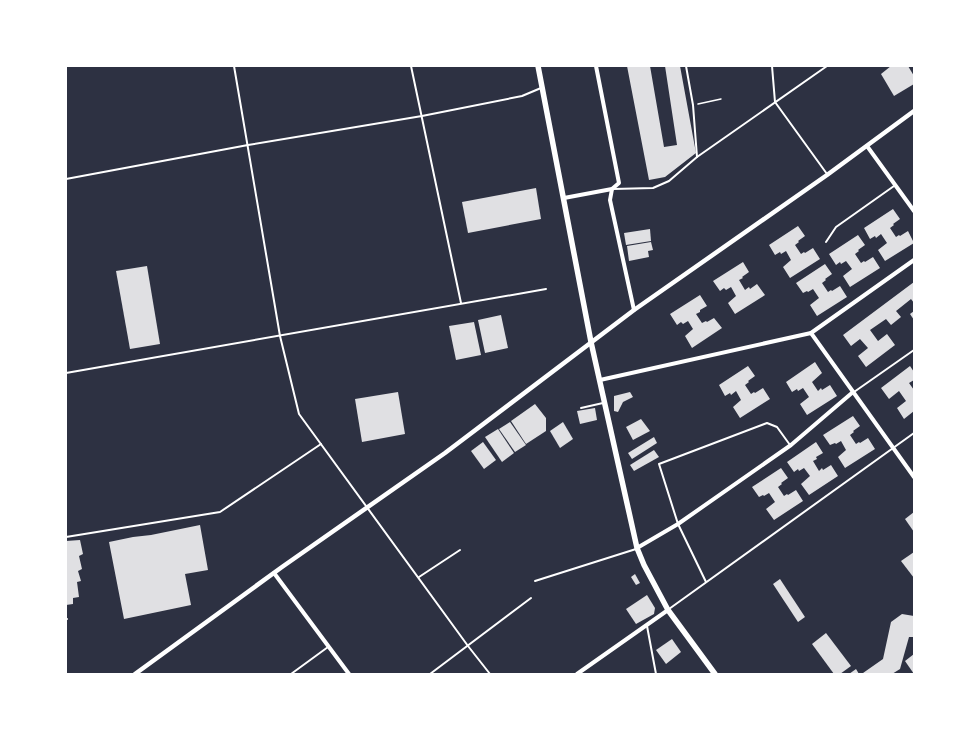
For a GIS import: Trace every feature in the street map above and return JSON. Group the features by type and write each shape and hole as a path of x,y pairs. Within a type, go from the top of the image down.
{"main road":[{"path":"538,66 591,342 637,548 668,610 715,674"}],"street":[{"path":"564,198 612,189 619,183 596,66"},
{"path":"135,674 274,573 444,453 634,310 827,175 914,111"},
{"path":"867,146 914,211"},
{"path":"612,189 610,200 634,310"},
{"path":"600,380 811,333 914,260"},
{"path":"811,333 914,477"},
{"path":"637,548 678,524 791,445 853,392"},
{"path":"274,573 349,674"},
{"path":"577,674 668,610"}],"lane":[{"path":"234,66 280,336 299,414 490,674"},
{"path":"411,66 461,303"},
{"path":"686,66 693,105 698,157"},
{"path":"772,66 775,102 827,175"},
{"path":"612,189 653,188 669,181 698,157 827,66"},
{"path":"66,179 248,145 422,116 522,96 542,87"},
{"path":"826,242 836,227 895,185"},
{"path":"66,373 546,289"},
{"path":"853,392 914,350"},
{"path":"581,408 605,402"},
{"path":"706,582 678,524 659,464 768,422 778,427 791,445"},
{"path":"668,610 914,433"},
{"path":"66,537 220,512 321,444"},
{"path":"535,581 637,548"},
{"path":"418,577 460,550"},
{"path":"430,674 531,598"},
{"path":"647,625 656,674"},
{"path":"291,674 329,646"}],"path":[{"path":"693,105 721,99"}],"building":[{"path":"627,66 650,66 664,147 677,145 665,66 680,66 696,153 665,177 649,180"},
{"path":"891,66 908,66 914,76 914,84 894,96 881,74"},
{"path":"536,188 541,219 468,233 462,202"},
{"path":"893,209 900,219 890,228 896,237 908,231 914,243 885,261 878,250 887,243 881,234 876,238 875,236 870,239 864,228"},
{"path":"798,226 805,236 795,245 801,254 813,248 820,259 790,278 783,267 791,260 786,251 775,255 769,245"},
{"path":"650,229 651,241 626,245 624,233"},
{"path":"858,235 865,245 855,254 861,263 873,257 880,268 850,287 843,276 852,269 846,261 841,264 840,262 836,265 829,254"},
{"path":"651,242 653,250 648,251 649,257 629,261 627,246"},
{"path":"743,262 749,272 739,280 745,290 749,287 750,289 757,284 765,295 735,314 728,303 736,296 731,287 726,290 724,288 720,291 713,281"},
{"path":"825,264 832,274 822,283 828,292 840,286 847,297 817,316 810,305 819,298 813,289 803,293 796,283"},
{"path":"147,266 160,344 130,349 116,271"},
{"path":"914,282 914,303 911,299 896,311 901,317 891,325 886,319 870,330 878,341 887,334 895,345 866,367 858,356 868,348 860,339 851,346 843,335"},
{"path":"700,295 707,306 696,314 702,323 714,318 722,328 692,348 685,336 693,329 688,321 683,324 681,322 677,325 670,314"},
{"path":"914,311 914,320 910,314"},
{"path":"501,315 508,348 485,353 478,320"},
{"path":"474,322 481,355 456,360 449,326"},
{"path":"815,362 822,373 812,382 818,391 821,388 822,390 830,385 837,396 807,415 800,404 809,397 803,388 792,392 786,382"},
{"path":"748,366 755,376 745,385 751,394 763,388 770,399 740,418 733,407 741,400 736,391 731,395 730,393 725,396 719,385"},
{"path":"910,366 914,372 914,380 909,383 914,390 914,411 904,419 897,408 906,401 899,391 889,399 881,388"},
{"path":"398,392 405,434 362,442 355,399"},
{"path":"630,392 633,397 623,402 618,412 614,411 614,396"},
{"path":"535,404 546,418 546,431 526,444 511,421"},
{"path":"595,408 597,420 580,424 577,411"},
{"path":"853,416 860,426 850,435 856,444 868,438 875,449 845,468 838,457 846,450 841,441 830,445 823,435"},
{"path":"641,419 650,431 633,440 626,427"},
{"path":"510,422 526,445 515,452 499,429"},
{"path":"563,422 573,439 560,448 550,431"},
{"path":"498,429 514,453 502,462 485,437"},
{"path":"654,437 657,443 632,459 628,453"},
{"path":"483,442 496,460 484,469 471,451"},
{"path":"816,442 823,453 816,457 817,459 813,461 819,471 822,468 823,470 831,465 838,476 809,495 801,484 810,476 804,468 799,471 798,469 794,472 787,462"},
{"path":"654,450 659,457 634,471 630,465"},
{"path":"781,468 788,478 778,487 784,496 796,490 803,501 774,520 766,509 775,502 769,493 759,497 752,487"},
{"path":"914,512 914,532 905,519"},
{"path":"200,525 208,570 185,574 191,605 124,619 109,542"},
{"path":"80,540 83,554 79,556 82,569 78,571 81,581 77,582 79,597 73,598 73,604 66,605 66,541"},
{"path":"914,552 914,578 901,561"},
{"path":"635,574 640,583 636,585 631,577"},
{"path":"780,579 805,617 798,622 773,584"},
{"path":"647,595 655,608 654,614 636,624 626,609"},
{"path":"902,614 914,616 914,637 909,637 900,669 892,674 864,674 863,673 883,659 891,622"},
{"path":"826,633 851,666 840,674 834,674 812,644"},
{"path":"672,639 681,652 666,664 656,650"},
{"path":"914,654 914,674 905,661"},
{"path":"856,669 859,674 849,674"}]}
